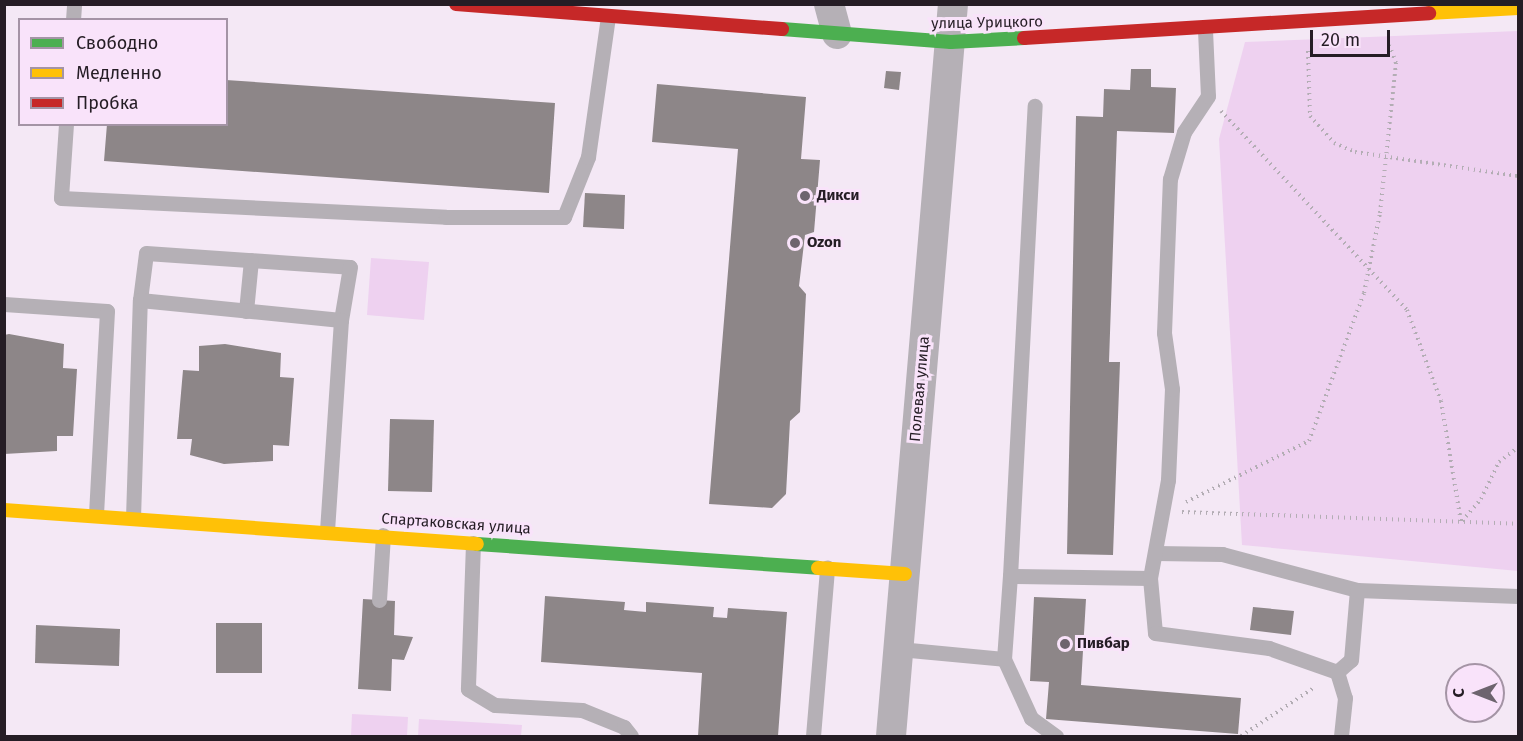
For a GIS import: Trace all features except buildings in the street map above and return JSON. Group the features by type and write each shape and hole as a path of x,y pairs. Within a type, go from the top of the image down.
{"street":[{"name":"улица Урицкого","path":"456,4 951,42 1205,30 1238,14 1518,8"},
{"path":"829,4 837,34"},
{"name":"Полевая улица","path":"891,736 953,4"},
{"name":"Спартаковская улица","path":"4,510 327,531 905,574"}],"lane":[{"path":"66,126 61,198 446,217 564,217 588,157 608,16"},
{"path":"1205,30 1208,96 1184,132 1170,179 1164,333 1172,389 1166,511 1150,578 1155,633 1269,648 1337,672"},
{"path":"1035,106 1004,659 1030,718 1056,736"},
{"path":"133,518 140,300 146,253 350,267 341,320 327,531"},
{"path":"246,310 251,260"},
{"path":"140,300 341,320"},
{"path":"4,304 107,311 96,515"},
{"path":"379,600 383,535"},
{"path":"473,543 468,689 495,705 582,710 624,727 631,736"},
{"path":"1156,554 1222,554 1357,590 1518,596"},
{"path":"813,736 827,568"},
{"path":"1010,576 1150,578"},
{"path":"1337,672 1351,660 1357,590"},
{"path":"898,649 1004,659"},
{"path":"1337,672 1345,698 1341,736"}],"path":[{"path":"1166,511 1309,441 1368,270 1396,63 1386,36"},
{"path":"1308,45 1310,116 1334,143 1385,157 1518,176"},
{"path":"1208,96 1407,310 1441,401 1461,522"},
{"path":"1461,522 1481,500 1499,462 1518,447"},
{"path":"1166,511 1518,524"},
{"path":"1241,736 1337,672"}],"shaded area":[{"path":"1518,31 1518,571 1242,545 1219,139 1245,42"},
{"path":"371,258 429,262 424,320 367,315"},
{"path":"352,714 408,717 407,736 351,736"},
{"path":"419,719 522,725 521,736 418,736"}],"traffic: fast":[{"path":"782,29 951,42 1024,38"},
{"path":"477,544 818,568"}],"traffic: slow":[{"path":"1429,13 1518,8"},
{"path":"4,510 477,544"},
{"path":"818,568 905,574"}],"traffic: jam":[{"path":"456,4 782,29"},
{"path":"1024,38 1429,13"}],"place":[{"name":"Дикси","path":"805,196"},
{"name":"Ozon","path":"795,243"},
{"name":"Пивбар","path":"1065,644"}]}
